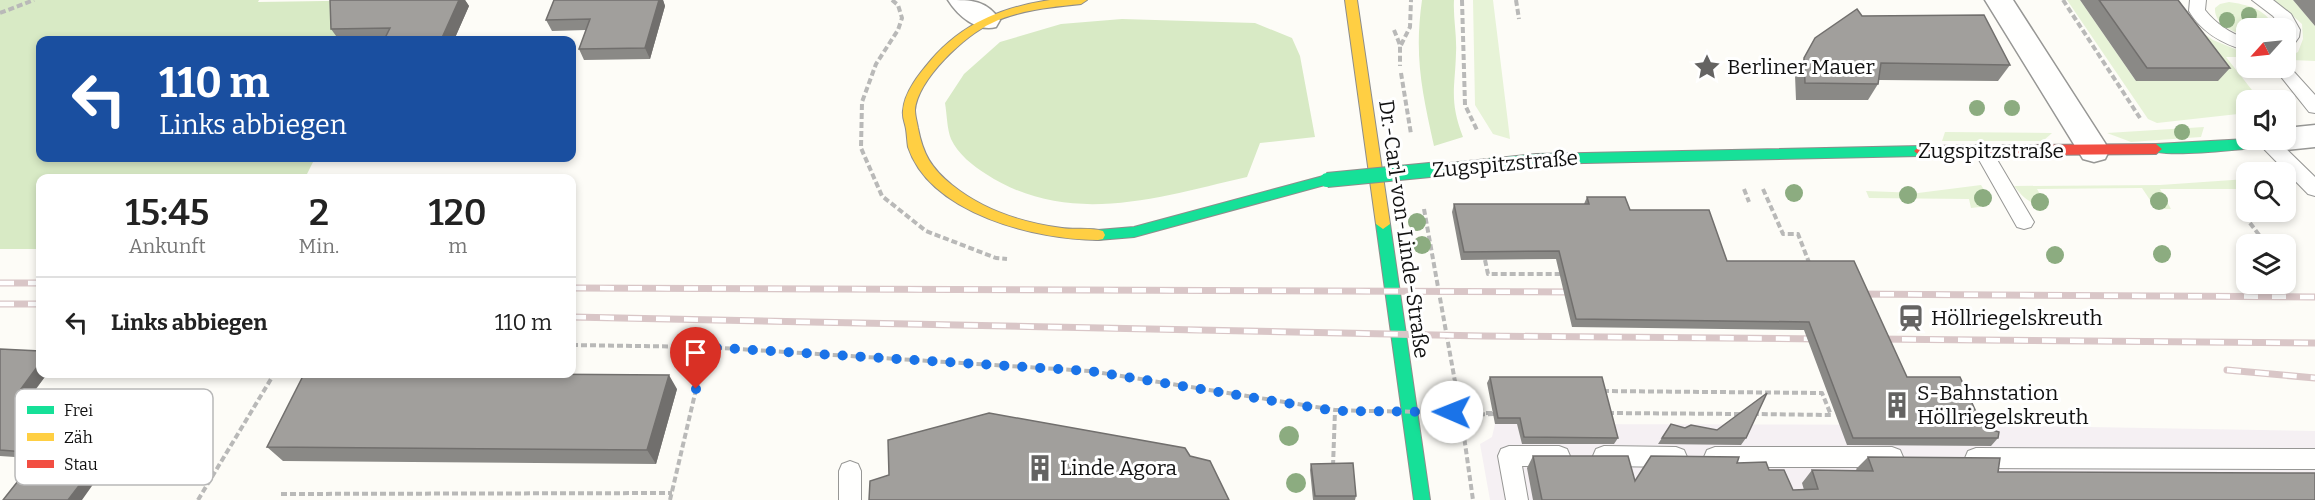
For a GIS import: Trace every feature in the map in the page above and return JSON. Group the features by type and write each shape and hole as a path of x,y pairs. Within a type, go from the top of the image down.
{"street":[{"path":"962,0 986,20"},
{"name":"Zugspitzstraße","path":"1081,0 1047,3 986,20 952,45 924,74 909,109 916,150 939,182 976,207 1024,227 1079,236 1134,232 1327,180 1536,159 2094,151 2198,148 2236,144"},
{"name":"Dr.-Carl-von-Linde-Straße","path":"1351,0 1422,500"},
{"path":"1999,0 2094,151"},
{"name":"Zugspitzstraße","path":"2296,138 2315,136"}],"lane":[{"path":"2198,0 2197,11 2203,21 2225,37 2236,41"},
{"path":"2260,0 2285,18"},
{"path":"2291,78 2315,107"},
{"path":"2286,150 2315,189"},
{"path":"1983,151 2024,222"},
{"path":"1517,500 1509,456 1910,458"},
{"path":"1779,457 1786,478"},
{"path":"1958,458 2315,459"},
{"path":"850,471 850,500"}],"path":[{"path":"1,11 34,0"},
{"path":"1411,0 1410,27 1400,45 1400,65 1412,137"},
{"path":"1462,0 1465,105 1477,131"},
{"path":"1516,0 1519,19"},
{"path":"2063,0 2146,126"},
{"path":"1742,186 1749,202"},
{"path":"1761,186 1783,234 1798,234 1812,268"},
{"path":"1424,207 1461,415 1473,500"},
{"path":"2250,223 2258,234"},
{"path":"1485,260 1488,274 1573,274"},
{"path":"576,345 706,347 1090,371 1335,411 1503,414 1461,415"},
{"path":"670,500 706,347"},
{"path":"213,475 272,378"},
{"path":"1595,391 1822,393 1831,415 1605,413"},
{"path":"1332,475 1335,411"},
{"path":"198,500 207,485"},
{"path":"281,494 672,493"}],"shaded area":[{"path":"1495,424 1972,425 2315,431 2315,500 1490,500 1480,444 1492,437"}],"green space":[{"path":"0,0 259,0 258,2 391,0 374,36 36,36 36,162 313,162 307,174 36,174 36,249 0,249"},
{"path":"1422,0 1454,0 1456,46 1454,104 1463,137 1434,146 1420,74 1419,39"},
{"path":"1473,0 1493,0 1510,139 1493,134 1475,105"},
{"path":"2067,0 2080,0 2136,81 2196,28 2213,40 2236,49 2236,57 2226,57 2236,70 2236,78 2242,78 2252,90 2236,90 2236,114 2157,123 2148,119"},
{"path":"2269,0 2293,0 2315,26 2315,61 2296,60 2296,53 2303,39 2302,24 2283,7"},
{"path":"2229,2 2249,6 2262,12 2268,18 2236,18 2236,32 2225,27 2218,19 2215,8"},
{"path":"1122,19 1255,23 1292,38 1300,56 1315,137 1260,143 1247,177 1181,193 1115,203 1082,204 1049,200 1017,190 981,171 958,150 951,139 945,103 964,74 1000,42 1061,24"},
{"path":"2204,127 2201,137 2131,142 2107,133"},
{"path":"1945,132 2052,133 2043,141 1942,141"},
{"path":"2236,180 2236,189 2160,189 2171,209 2156,209 2142,188 2037,189 2048,208 2029,201 2014,186 2160,185"},
{"path":"1981,185 1986,193 1987,201 1980,207 1971,208 1969,199 1869,198 1866,191 1918,193"}],"building":[{"path":"330,0 459,0 443,36 386,36 390,28 331,29"},
{"path":"554,0 659,0 645,48 579,49 590,19 546,20"},
{"path":"2099,0 2178,0 2230,68 2147,68"},
{"path":"1857,9 1862,16 1984,15 2010,65 1881,63 1878,84 1805,83 1804,58 1815,38"},
{"path":"1587,197 1625,197 1630,210 1709,210 1727,261 1854,261 1907,377 1960,377 1983,427 1999,432 1998,438 1853,438 1809,322 1576,319 1559,251 1464,252 1454,204 1589,204"},
{"path":"0,349 36,351 36,368 21,389 15,389 15,451 0,450"},
{"path":"576,374 669,375 647,450 267,447 302,378 576,378"},
{"path":"1490,377 1602,377 1618,438 1524,437 1520,418 1498,418"},
{"path":"1767,393 1746,438 1662,438 1671,424 1685,428 1691,425 1717,430"},
{"name":"Linde Agora","path":"989,413 1185,448 1190,456 1210,461 1229,500 869,500 870,481 889,475 888,440"},
{"path":"1533,456 1628,456 1635,481 1651,456 1739,457 1737,463 1766,462 1769,470 1784,470 1793,490 1818,489 1812,470 1873,471 1868,457 2000,458 1998,472 2315,473 2315,500 1542,500"},
{"path":"1353,463 1356,496 1315,496 1311,464"},
{"path":"15,485 80,485 68,500 3,500"}],"railway":[{"path":"0,283 36,283"},
{"path":"576,288 1579,292"},
{"path":"1852,294 2315,297"},
{"path":"0,304 36,304"},
{"path":"576,317 1483,336 1823,339"},
{"path":"1874,339 2315,343"},
{"path":"2227,370 2315,378"}],"traffic: fast":[{"path":"2156,149 2236,144"},
{"path":"1440,169 1536,159 1920,151"},
{"path":"1327,180 1440,169"},
{"path":"1098,235 1134,232 1327,180"},
{"path":"1383,224 1422,500"}],"traffic: slow":[{"path":"1081,0 1022,9 977,26 952,45 928,71 912,98 909,112 915,148 929,171 948,189 970,204 995,216 1048,232 1098,235"},
{"path":"1351,0 1383,224"}],"traffic: jam":[{"path":"1920,151 2156,149"}],"place":[{"name":"Berliner Mauer","path":"1707,67"},
{"name":"Höllriegelskreuth","path":"1911,318"},
{"name":"S-Bahnstation Höllriegelskreuth","path":"1897,405"},
{"name":"Linde Agora","path":"1040,468"}],"route":[{"path":"696,389 706,347 1090,371 1335,411 1452,412"}]}
